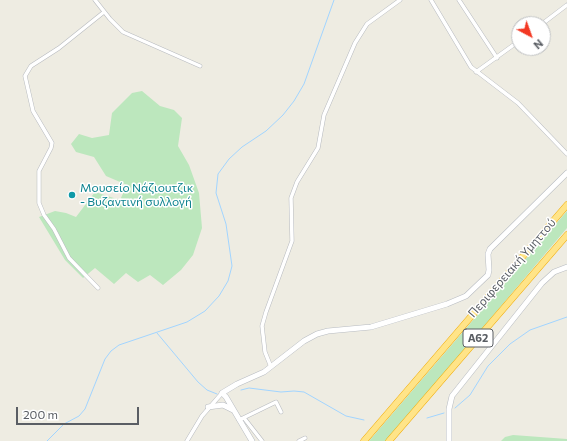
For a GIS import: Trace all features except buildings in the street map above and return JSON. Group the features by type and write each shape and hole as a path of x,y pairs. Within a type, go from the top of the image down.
{"highway":[{"path":"539,237 567,199"},
{"name":"Περιφερειακή Υμηττού","path":"364,441 567,205"},
{"name":"Περιφερειακή Υμηττού","path":"389,441 567,235"}],"street":[{"path":"95,0 123,32 200,66"},
{"path":"271,367 264,352 262,326 292,241 291,198 295,188 318,148 324,115 355,43 367,24 400,0"},
{"path":"431,0 466,60 476,72 518,103 540,128 567,154"},
{"path":"459,0 497,58"},
{"path":"551,17 567,5"},
{"path":"98,288 69,258 54,229 44,215 39,203 39,170 51,148 52,143 33,111 25,76 31,66 60,48 104,12"},
{"path":"476,72 511,48"},
{"path":"187,441 208,407 222,393 271,367 304,341 317,334 328,331 372,328 447,304 466,296 488,275 490,249 567,173"},
{"path":"449,441 449,409 452,396 542,283 554,272 567,267"},
{"path":"228,404 230,392 233,386"},
{"path":"222,393 228,404 262,441"},
{"path":"242,419 276,402 281,412"},
{"path":"208,407 228,404"},
{"path":"242,419 252,441"},
{"path":"299,441 305,438"}],"green space":[{"path":"142,91 160,106 174,110 182,118 178,146 189,165 199,193 202,228 193,255 181,270 163,285 150,275 138,282 126,273 114,284 95,268 83,278 65,260 39,217 55,211 76,217 95,192 120,200 127,185 106,176 94,157 76,152 71,144 79,134 92,138 109,135 112,113 132,93"},
{"path":"567,211 567,228 392,435 386,441 369,441"},
{"path":"513,435 567,439 567,441 501,441 505,437"}],"waterway":[{"path":"47,441 64,424 79,416 85,409 105,359 111,351 119,345 187,322 205,311 219,296 228,281 232,266 226,224 216,193 218,174 229,159 242,147 266,131 283,115 294,101 304,84 334,0"},
{"path":"455,408 470,395 488,366 510,344 530,330 567,317"},
{"path":"157,333 198,382 207,390 217,394"},
{"path":"241,390 249,388 281,392 304,392 346,416 364,420"},
{"path":"427,418 444,413"}],"place":[{"name":"Μουσείο Νάζιουτζικ - Βυζαντινή συλλογή","path":"72,195"}]}
